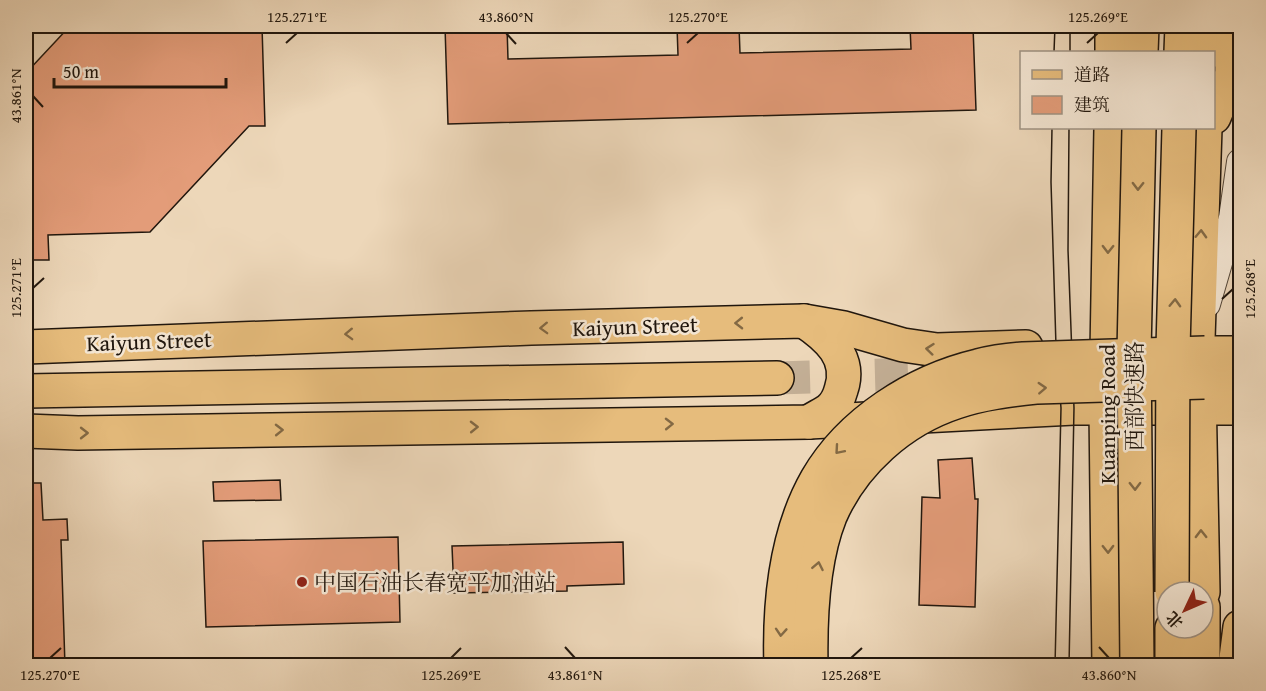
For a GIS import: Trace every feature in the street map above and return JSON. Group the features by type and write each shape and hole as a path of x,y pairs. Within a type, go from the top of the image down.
{"main road":[{"path":"1112,26 1112,51"},
{"path":"1141,51 1142,26"},
{"path":"1181,51 1182,26"},
{"path":"1208,51 1209,26"},
{"path":"1215,104 1232,74 1233,26"},
{"name":"Kuanping Road","path":"1109,666 1106,408 1111,129"},
{"name":"西部快速路","path":"1137,666 1134,352 1139,129"},
{"path":"1202,129 1197,339 1203,580"},
{"name":"西部快速路","path":"1172,580 1173,348 1202,129"},
{"path":"804,321 835,346 842,362 844,381 838,400 829,410 809,422"},
{"name":"Kaiyun Street","path":"26,346 804,321 844,328 903,345 937,350 1240,337"},
{"path":"781,666 780,644 784,586 795,533 812,489 827,463 856,431 899,399 917,388 976,366 1023,358 1240,352"},
{"path":"26,392 777,378"},
{"path":"811,666 814,587 830,518 839,498 859,469 897,432 957,402 1012,390 1037,387 1240,381"},
{"path":"26,431 78,433 809,422 1106,408 1240,408"},
{"path":"1235,666 1240,627"},
{"path":"1172,640 1172,666"},
{"path":"1203,640 1203,666"}],"street":[{"path":"1197,339 1232,218 1240,162"}],"building":[{"path":"70,26 262,26 265,126 249,126 150,232 48,235 49,260 26,260 26,73"},
{"path":"445,26 507,26 508,59 678,55 677,26 739,26 740,53 911,49 910,26 973,26 976,110 448,124"},
{"path":"972,458 975,499 978,499 975,607 919,605 922,497 940,498 938,460"},
{"path":"280,480 281,500 214,501 213,482"},
{"path":"26,483 41,483 43,520 67,519 68,540 61,540 65,666 26,666"},
{"name":"中国石油长春宽平加油站","path":"398,537 400,622 206,627 203,541"},
{"path":"623,542 624,584 567,586 567,591 454,593 452,546"}],"tunnel":[{"path":"777,378 956,373"}],"tram line":[{"path":"1054,51 1055,26"},
{"path":"1070,26 1070,51"},
{"path":"1052,129 1051,182 1056,346 1061,408 1055,666"},
{"path":"1069,129 1068,250 1074,408 1069,666"}],"place":[{"name":"中国石油长春宽平加油站","path":"302,582"}]}
